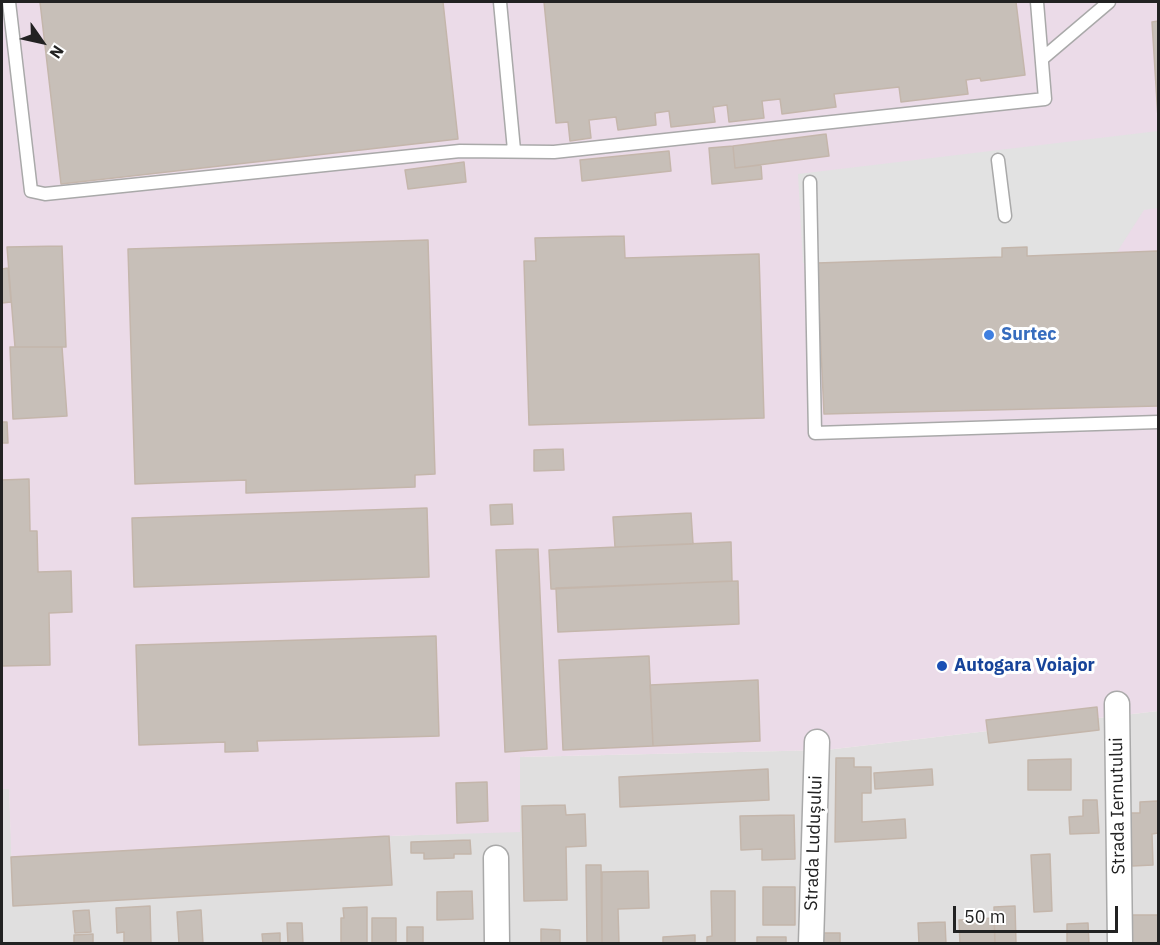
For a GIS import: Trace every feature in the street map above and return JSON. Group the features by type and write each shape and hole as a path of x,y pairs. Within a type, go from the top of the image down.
{"street":[{"name":"Strada Iernutului","path":"1117,704 1120,944"},
{"name":"Strada Ludușului","path":"811,944 817,742"},
{"path":"496,858 497,944"}],"lane":[{"path":"9,2 31,191 45,194 460,151 554,152 1045,99 1037,2"},
{"path":"501,2 514,150"},
{"path":"1042,58 1108,2"},
{"path":"999,160 1005,216"},
{"path":"810,182 815,433 1158,422"}],"shaded area":[{"path":"2,2 1158,2 1158,711 826,750 520,757 520,832 390,836 392,885 13,906 9,789 2,789"},
{"path":"1158,131 1158,208 1144,210 1117,252 1027,256 1027,247 1002,248 1002,257 803,263 798,174"},
{"path":"1158,711 1158,943 2,944 2,789 9,788 14,906 391,885 389,836 520,831 519,757 826,750"}],"building":[{"path":"40,2 443,2 458,139 61,184"},
{"path":"544,2 1016,2 1025,75 981,81 980,78 966,80 968,94 901,102 899,87 834,94 836,107 782,114 780,99 762,101 764,118 729,122 727,105 713,107 715,122 671,127 669,111 655,113 656,125 618,130 616,117 589,120 591,138 570,141 568,122 556,123"},
{"path":"1158,21 1158,118 1152,22"},
{"path":"826,134 829,156 735,168 733,146"},
{"path":"733,146 735,168 761,165 762,179 712,184 709,148"},
{"path":"669,151 671,171 582,181 580,160"},
{"path":"464,162 466,182 408,189 405,170"},
{"path":"624,236 625,258 759,254 764,418 529,425 524,261 536,261 535,238"},
{"path":"428,240 435,474 415,475 415,487 246,493 246,480 135,484 128,249"},
{"path":"62,246 66,347 15,347 7,247"},
{"name":"Surtec","path":"1027,247 1027,256 1158,251 1158,406 824,414 817,263 1002,257 1002,248"},
{"path":"8,268 11,302 2,303 2,269"},
{"path":"10,347 62,347 67,416 13,419"},
{"path":"2,422 7,422 8,443 2,443"},
{"path":"563,449 564,470 534,471 534,450"},
{"path":"29,479 30,531 37,531 38,572 71,571 72,612 49,613 50,665 2,666 2,480"},
{"path":"512,504 513,524 491,525 490,505"},
{"path":"427,508 429,577 134,587 132,518"},
{"path":"691,513 693,544 615,547 613,517"},
{"path":"731,542 732,581 551,589 549,550"},
{"path":"538,549 547,749 505,752 496,550"},
{"path":"738,581 739,624 558,632 556,588"},
{"path":"436,636 439,736 257,741 258,751 225,752 225,742 139,745 136,645"},
{"path":"649,656 653,746 563,750 559,660"},
{"path":"758,680 760,741 653,746 650,685"},
{"path":"1097,707 1099,730 989,743 986,720"},
{"path":"836,758 854,758 854,767 871,767 871,793 862,793 862,822 905,819 906,838 835,842"},
{"path":"1071,759 1071,790 1028,790 1028,760"},
{"path":"768,769 769,800 620,807 619,777"},
{"path":"932,769 933,785 875,789 874,773"},
{"path":"487,782 488,821 457,823 456,783"},
{"path":"1083,800 1097,800 1099,833 1070,834 1069,817 1083,816"},
{"path":"1158,801 1158,833 1152,834 1153,865 1132,866 1130,813 1140,813 1140,802"},
{"path":"565,805 566,815 585,814 586,846 566,847 567,900 524,901 522,806"},
{"path":"794,815 795,859 762,860 762,849 741,850 740,816"},
{"path":"389,836 392,885 13,906 11,857"},
{"path":"470,840 471,854 454,854 454,858 424,859 424,853 411,853 411,842"},
{"path":"1050,854 1052,911 1034,912 1031,855"},
{"path":"586,865 601,865 602,944 587,944"},
{"path":"648,871 649,908 618,909 619,944 602,944 602,872"},
{"path":"763,887 795,887 795,925 763,925"},
{"path":"472,891 473,919 437,920 437,892"},
{"path":"711,891 735,891 735,944 707,944 707,937 712,936"},
{"path":"150,906 151,944 124,944 124,932 117,933 116,908"},
{"path":"1015,906 1016,944 995,944 994,907"},
{"path":"367,907 367,944 341,944 343,908"},
{"path":"89,910 91,932 75,933 73,911"},
{"path":"201,910 203,944 179,944 177,912"},
{"path":"1125,915 1158,915 1158,944 1125,944"},
{"path":"372,918 396,918 396,944 372,944"},
{"path":"994,918 995,944 960,944 959,920"},
{"path":"945,922 946,944 919,944 918,923"},
{"path":"287,923 302,923 303,944 288,944"},
{"path":"1088,923 1089,944 1067,944 1067,924"},
{"path":"407,927 423,927 423,944 407,944"},
{"path":"541,929 560,930 560,944 541,944"},
{"path":"280,933 280,944 263,944 262,934"},
{"path":"817,933 840,933 840,944 817,944"},
{"path":"93,934 93,944 74,944 74,935"},
{"path":"695,935 695,944 663,944 663,937"},
{"path":"757,937 786,937 786,944 757,944"}],"place":[{"name":"Surtec","path":"989,335"},
{"name":"Autogara Voiajor","path":"942,666"}]}
